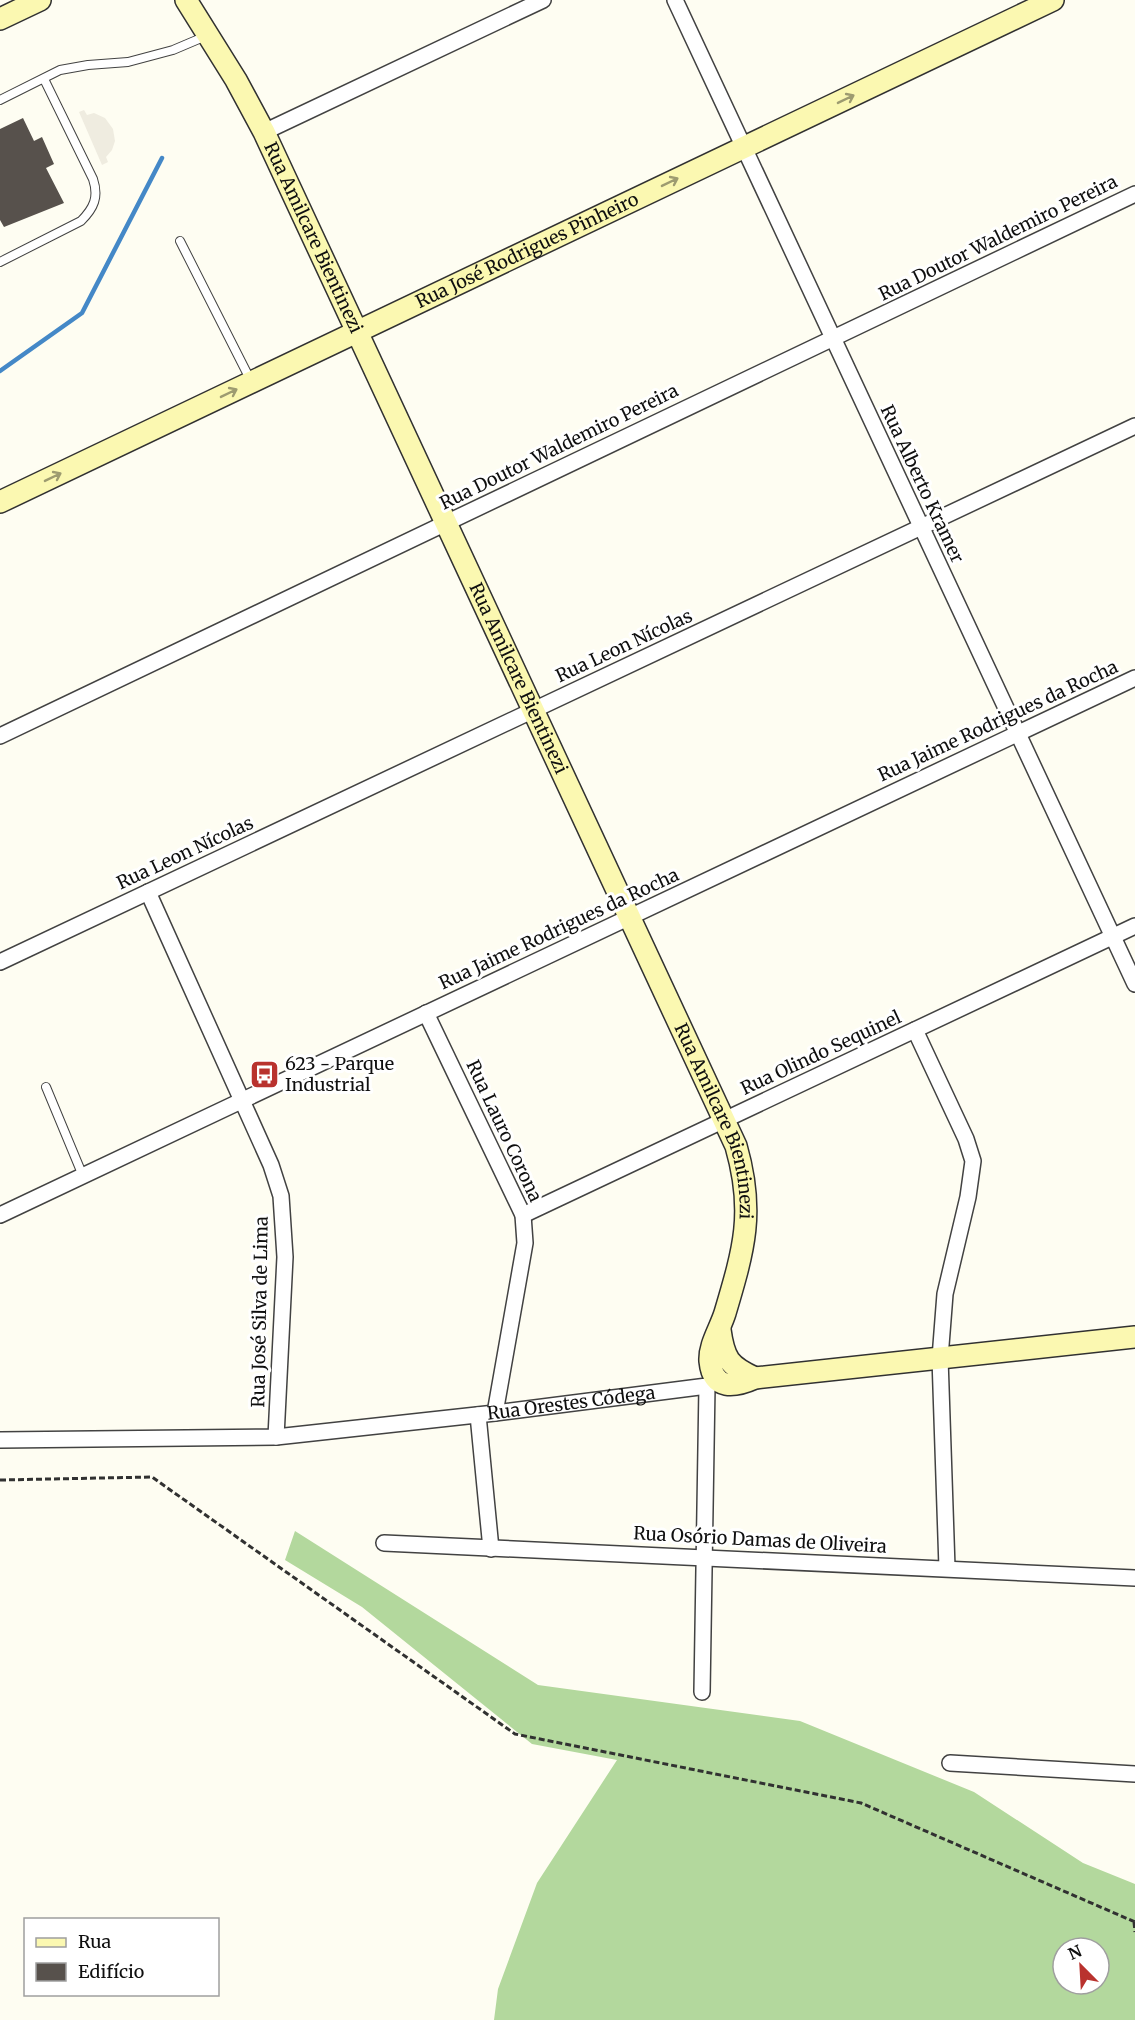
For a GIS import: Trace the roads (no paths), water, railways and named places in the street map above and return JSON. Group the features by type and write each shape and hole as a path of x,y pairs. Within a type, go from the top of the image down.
{"main road":[{"path":"0,19 40,0"},
{"name":"Rua Amilcare Bientinezi","path":"186,0 236,80 264,132 726,1119 744,1172 747,1198 742,1253 720,1330 710,1352 712,1382"},
{"name":"Rua José Rodrigues Pinheiro","path":"0,502 1053,0"},
{"path":"720,1330 722,1345 735,1369 755,1378"},
{"name":"Rua Orestes Códega","path":"712,1382 730,1385 755,1378 1135,1337"}],"street":[{"path":"264,132 543,0"},
{"name":"Rua Alberto Kramer","path":"675,0 1135,984"},
{"name":"Rua Doutor Waldemiro Pereira","path":"0,736 1135,194"},
{"name":"Rua Leon Nícolas","path":"0,962 1135,426"},
{"name":"Rua Jaime Rodrigues da Rocha","path":"0,1215 1135,678"},
{"name":"Rua José Silva de Lima","path":"148,892 276,1178 283,1215 285,1257 276,1437"},
{"name":"Rua Olindo Sequinel","path":"523,1215 1135,926"},
{"name":"Rua Lauro Corona","path":"426,1013 523,1215 525,1243 495,1413"},
{"path":"915,1030 966,1139 973,1161 969,1197 945,1294 940,1358 947,1568"},
{"name":"Rua Orestes Códega","path":"0,1440 276,1437 495,1413 712,1382"},
{"name":"Rua Amilcare Bientinezi","path":"702,1692 703,1557 712,1382"},
{"path":"478,1415 491,1549"},
{"name":"Rua Osório Damas de Oliveira","path":"384,1543 1135,1578"},
{"path":"950,1763 1135,1774"}],"lane":[{"path":"0,100 60,70 128,62 173,50 207,36"},
{"path":"0,262 81,221 96,202 97,190 93,179 44,79"},
{"path":"180,241 252,382"},
{"path":"46,1087 83,1176"}],"waterway":[{"path":"0,371 82,313 162,158"}],"place":[{"name":"623 - Parque Industrial","path":"264,1074"}]}
